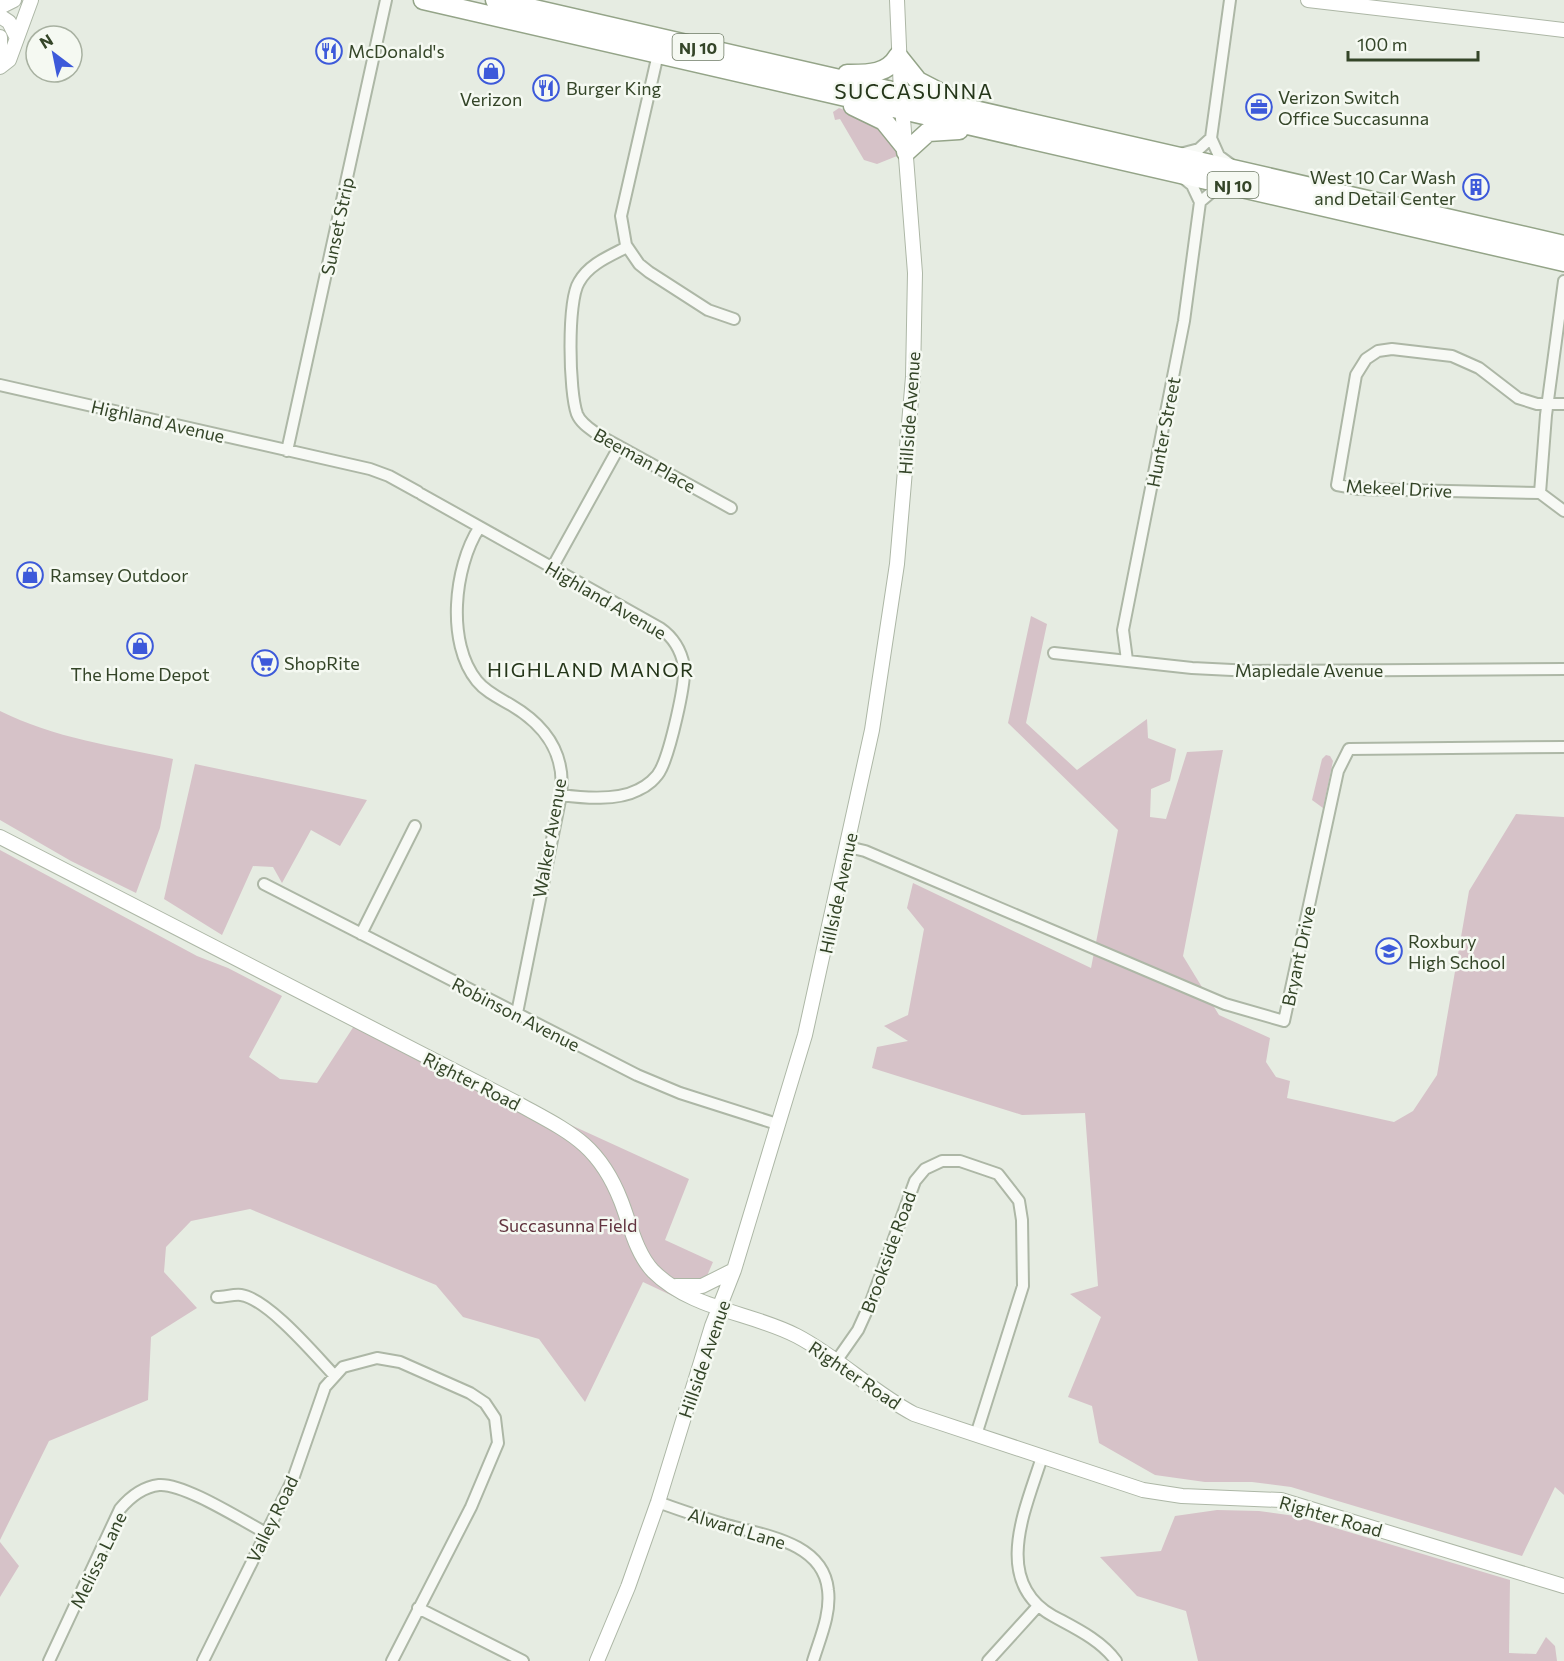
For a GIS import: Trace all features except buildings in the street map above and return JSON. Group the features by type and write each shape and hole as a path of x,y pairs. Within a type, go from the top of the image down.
{"highway":[{"name":"NJ 10","path":"423,0 831,93 983,113 1170,155 1238,179 1564,262"},
{"name":"NJ 10","path":"495,0 823,75 994,132 1177,173 1238,179 1564,245"},
{"path":"823,75 876,73 891,65 898,56 918,81 983,113"},
{"path":"831,93 884,121 906,149 933,131 994,132"}],"street":[{"path":"0,7 15,0"},
{"path":"0,66 9,60 31,0"},
{"name":"Sunset Strip","path":"287,451 386,0"},
{"name":"Hillside Avenue","path":"597,1661 628,1587 658,1502 734,1270 815,998 872,730 891,621 913,376 915,273 898,56 897,0"},
{"path":"1177,173 1192,185 1200,202 1213,191 1238,179 1219,156 1210,138 1230,0"},
{"path":"1308,0 1564,30"},
{"path":"0,16 9,22 17,38"},
{"path":"0,38 0,53"},
{"path":"658,54 621,216 627,247 649,272 708,310 734,319"},
{"path":"0,61 0,66"},
{"path":"1170,155 1193,151 1210,138"},
{"name":"Hunter Street","path":"1127,660 1122,630 1184,321 1200,202"},
{"name":"Beeman Place","path":"627,247 588,270 573,294 571,307 573,391 578,416 586,426 619,447 731,508"},
{"path":"1564,281 1548,404 1540,494 1564,511"},
{"name":"Mekeel Drive","path":"1540,494 1359,489 1337,485 1356,375 1366,359 1378,351 1392,349 1452,356 1479,368 1518,398 1537,404 1548,404"},
{"name":"Highland Avenue","path":"0,385 136,414 376,471 667,633 678,648 684,669 665,758 655,778 638,790 618,795 561,795"},
{"path":"1548,404 1564,404"},
{"path":"552,568 619,447"},
{"name":"Walker Avenue","path":"479,528 469,544 459,575 457,601 465,658 477,682 490,693 534,720 548,734 559,760 561,795 517,1013"},
{"name":"Mapledale Avenue","path":"1054,653 1192,668 1252,671 1564,669"},
{"name":"Bryant Drive","path":"848,847 865,851 1225,1004 1284,1021 1338,771 1349,749 1564,747"},
{"path":"361,934 415,826"},
{"name":"Righter Road","path":"0,837 515,1102 572,1135 602,1162 643,1256 654,1272 690,1296 794,1335 837,1360 899,1406 976,1435 1143,1491 1281,1500 1564,1586"},
{"name":"Robinson Avenue","path":"264,884 638,1076 680,1093 777,1124"},
{"name":"Brookside Road","path":"837,1360 858,1330 872,1299 915,1181 925,1169 942,1161 960,1161 998,1174 1019,1201 1022,1220 1023,1286 976,1435"},
{"path":"674,1286 702,1286 734,1270"},
{"path":"217,1297 242,1295 268,1310 286,1323 334,1375 343,1367 377,1358 400,1362 471,1393 485,1403 495,1418 498,1443 494,1458 392,1661"},
{"name":"Valley Road","path":"203,1661 293,1479 325,1387 334,1375"},
{"path":"1042,1457 1020,1528 1016,1557 1023,1581 1038,1606 1102,1645 1116,1661"},
{"name":"Melissa Lane","path":"49,1661 120,1509 136,1494 159,1485 182,1489 266,1533"},
{"name":"Alward Lane","path":"658,1502 786,1541 815,1561 824,1573 828,1588 829,1608 813,1661"},
{"path":"988,1661 1038,1606"},
{"path":"418,1608 523,1661"}],"green space":[{"path":"839,108 874,121 897,150 897,156 877,164 864,160 840,119 835,120 833,112"},
{"path":"1031,616 1047,624 1026,723 1077,770 1147,719 1148,738 1176,749 1170,781 1151,789 1150,817 1166,819 1187,752 1223,750 1183,956 1219,1015 1270,1038 1266,1062 1276,1077 1290,1081 1287,1098 1394,1122 1413,1111 1437,1075 1469,891 1516,814 1564,817 1564,1495 1555,1487 1522,1556 1291,1487 1252,1482 1205,1482 1155,1475 1099,1443 1092,1406 1068,1397 1101,1317 1070,1294 1098,1286 1085,1113 1022,1115 872,1068 877,1047 908,1041 884,1026 908,1015 924,929 907,908 913,883 1091,968 1118,830 1008,723"},
{"path":"0,711 63,735 173,759 160,828 136,893 71,861 0,820"},
{"path":"1326,755 1330,756 1333,761 1323,808 1312,800 1322,759"},
{"path":"195,764 367,800 340,846 311,830 282,883 273,867 253,866 222,935 164,899"},
{"name":"Succasunna Field","path":"0,850 197,956 228,968 282,996 249,1057 280,1079 317,1083 354,1026 689,1179 665,1240 713,1262 694,1306 643,1282 585,1402 539,1339 463,1317 436,1285 250,1209 191,1221 166,1247 164,1272 197,1308 151,1337 148,1400 49,1441 0,1540"},
{"path":"1217,1510 1259,1511 1295,1516 1510,1580 1509,1653 1536,1654 1546,1637 1555,1646 1557,1661 1198,1661 1186,1611 1137,1596 1100,1557 1161,1551 1175,1516"},
{"path":"0,1542 19,1566 0,1597"}],"place":[{"name":"McDonald's","path":"329,51"},
{"name":"Verizon","path":"491,71"},
{"name":"Burger King","path":"546,88"},
{"name":"Verizon Switch Office Succasunna","path":"1259,107"},
{"name":"West 10 Car Wash and Detail Center","path":"1476,187"},
{"name":"Ramsey Outdoor","path":"30,575"},
{"name":"The Home Depot","path":"140,646"},
{"name":"ShopRite","path":"265,663"},
{"name":"Roxbury High School","path":"1389,951"}],"district":[{"name":"SUCCASUNNA","path":"914,90"},
{"name":"HIGHLAND MANOR","path":"591,669"}]}
